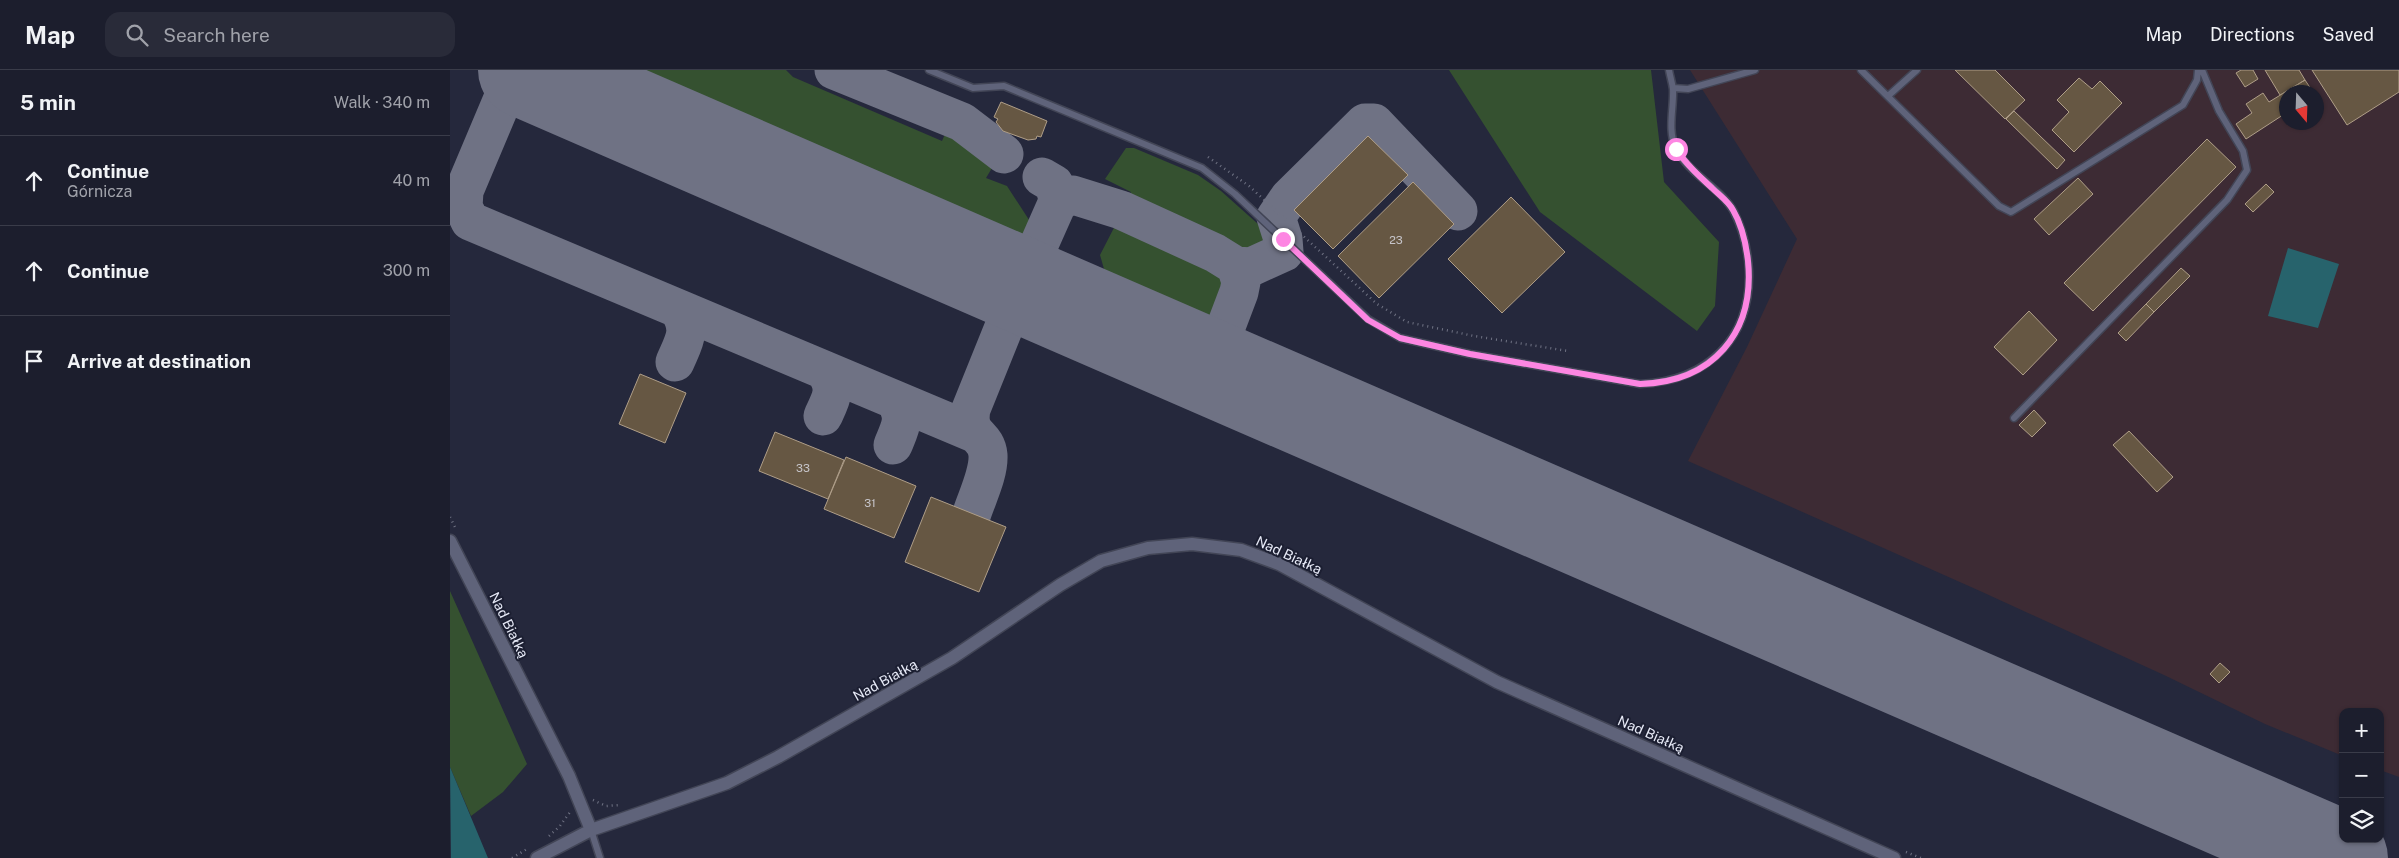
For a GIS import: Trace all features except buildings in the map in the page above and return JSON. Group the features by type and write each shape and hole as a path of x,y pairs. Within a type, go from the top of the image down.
{"street":[{"name":"Nad Białką","path":"450,541 576,793 591,830"},
{"name":"Nad Białką","path":"537,858 552,842 727,783 778,757 952,658 1060,585 1101,561 1148,548 1192,544 1240,550 1279,564 1498,682 1899,854"}],"lane":[{"path":"929,70 973,88 1004,86 1202,168 1236,194 1368,320 1400,338 1470,354 1640,384 1655,383 1685,376 1715,358 1724,348 1742,319 1749,290 1747,253 1734,211 1685,162 1676,149 1672,134 1673,88 1669,70"},
{"path":"1673,88 1688,89 1755,70"},
{"path":"1860,70 1999,206 2011,212 2183,105 2197,80 2198,70"},
{"path":"1888,96 1918,70"},
{"path":"2014,418 2227,200 2247,170 2244,150 2219,111 2202,70"},
{"path":"591,830 600,858"}],"path":[{"path":"1208,157 1249,186 1377,304 1407,322 1474,336 1568,351"},
{"path":"576,793 586,788 592,800 606,806 629,804"},
{"path":"552,842 572,809"},
{"path":"1899,854 1921,858"}],"shaded area":[{"path":"625,70 786,70 793,77 942,141 946,132 969,142 992,168 986,178 1007,186 1033,226 1033,234 1026,238 1018,237"},
{"path":"1449,70 1651,70 1664,182 1719,242 1715,306 1697,331 1540,212"},
{"path":"1690,70 2399,70 2399,777 2384,771 2384,708 2339,708 2339,754 2265,724 2164,675 1980,591 1688,461 1747,347 1797,239"},
{"path":"1126,148 1134,148 1198,175 1221,191 1276,240 1263,254 1248,257 1222,249 1123,204 1131,192 1105,179"},
{"path":"1119,218 1225,266 1230,274 1214,321 1106,276 1100,255"},
{"path":"2288,248 2339,264 2318,328 2268,316"},
{"path":"450,591 527,764 503,792 471,816 450,767"},
{"path":"450,767 488,858 451,858"}],"taxiway":[{"path":"515,70 464,191 463,207 470,221 974,433"},
{"path":"834,70 962,122 1004,154"},
{"path":"1236,266 1251,267 1284,252 1283,239 1276,217 1289,198 1365,123 1374,123 1458,211"},
{"path":"972,513 985,477 988,455 984,443 971,425 971,409 1021,285 1056,206 1058,199 1054,184 1042,177"},
{"path":"1056,206 1062,199 1073,195 1121,210 1215,253 1236,266 1241,282 1239,292 1211,366"},
{"path":"675,362 684,342 686,330 679,310"},
{"path":"823,416 832,393 831,383 825,371"},
{"path":"893,445 901,422 900,412 895,400"}],"runway":[{"path":"526,70 2340,858"}],"route":[{"path":"1283,239 1368,320 1400,338 1470,354 1640,384 1668,381 1685,376 1704,366 1724,348 1736,332 1742,319 1749,290 1747,253 1740,224 1734,211 1685,162 1676,149"}]}
